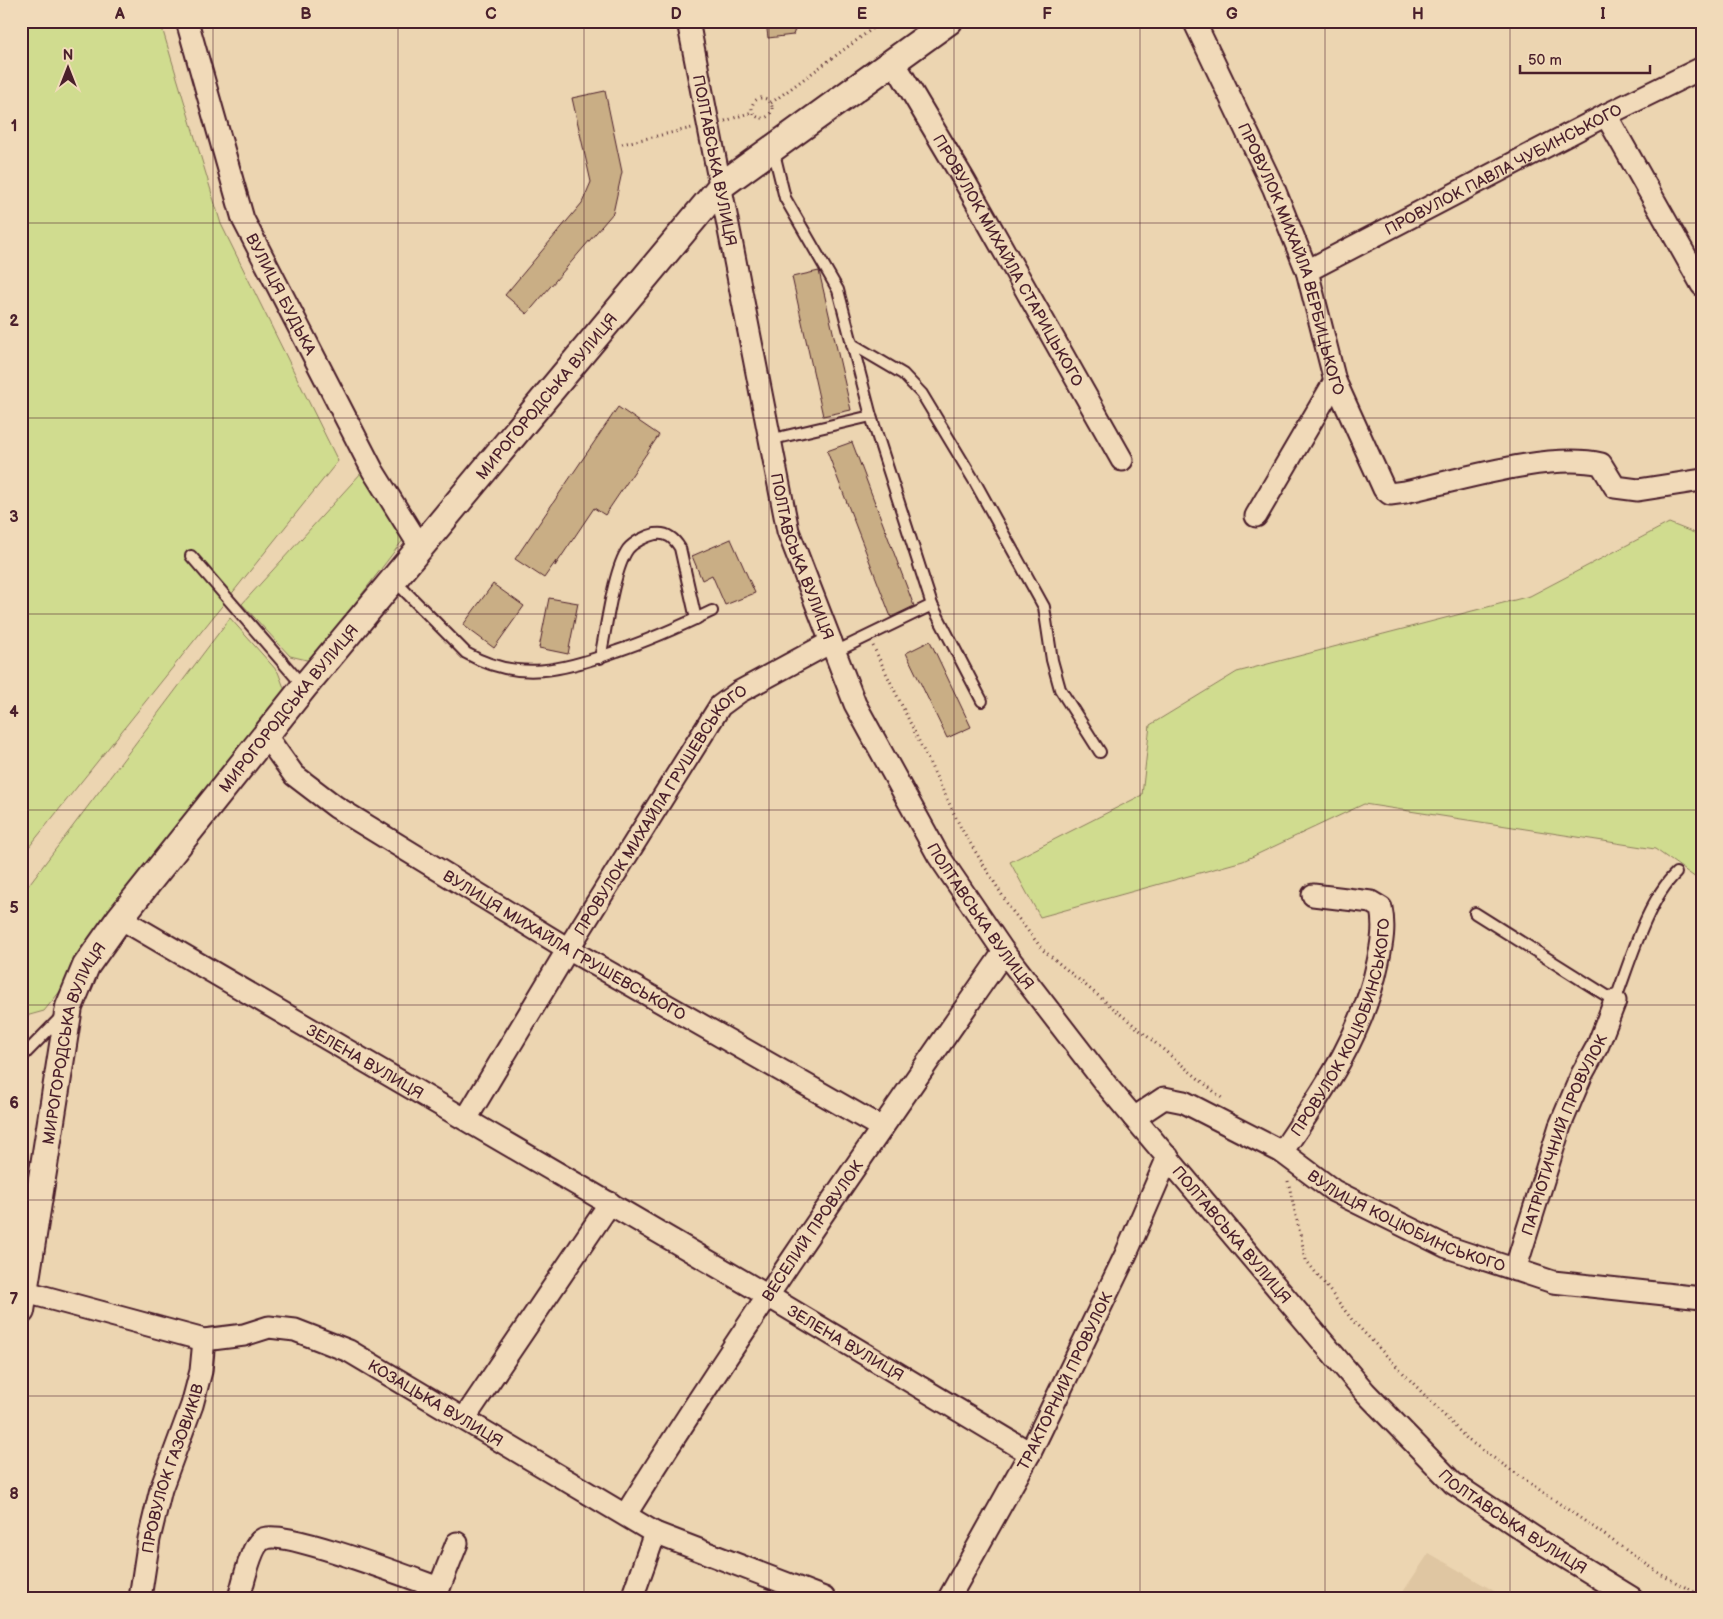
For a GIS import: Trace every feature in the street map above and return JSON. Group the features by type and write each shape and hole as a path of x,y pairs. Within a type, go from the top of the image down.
{"street":[{"name":"ВУЛИЦЯ БУДЬКА","path":"187,21 243,218 373,471 421,548"},
{"name":"ПОЛТАВСЬКА ВУЛИЦЯ","path":"688,21 722,185 769,440 788,531 855,704 938,855 1004,952 1134,1118 1366,1392 1453,1483 1544,1544 1632,1598"},
{"name":"МИРОГОРОДСЬКА ВУЛИЦЯ","path":"23,1302 69,1008 86,966 120,918 304,687 722,185 949,21"},
{"name":"ПРОВУЛОК МИХАЙЛА ВЕРБИЦЬКОГО","path":"1194,21 1274,189 1306,270 1335,381 1384,489 1390,494 1543,463 1590,462 1601,464 1615,487 1638,490 1702,480"},
{"name":"ПРОВУЛОК МИХАЙЛА СТАРИЦЬКОГО","path":"894,62 964,180 1122,460"},
{"name":"ПРОВУЛОК ПАВЛА ЧУБИНСЬКОГО","path":"1306,270 1606,114 1702,68"},
{"path":"1606,114 1702,285"},
{"path":"1256,516 1335,381"},
{"name":"ПРОВУЛОК МИХАЙЛА ГРУШЕВСЬКОГО","path":"466,1119 568,949 720,706 738,692 833,647"},
{"name":"ВУЛИЦЯ МИХАЙЛА ГРУШЕВСЬКОГО","path":"266,736 294,775 336,807 568,949 882,1128"},
{"name":"ПРОВУЛОК КОЦЮБИНСЬКОГО","path":"1282,1152 1334,1074 1357,1031 1375,976 1383,938 1384,923 1381,908 1371,902 1313,894"},
{"name":"ЗЕЛЕНА ВУЛИЦЯ","path":"120,918 610,1203 1030,1453"},
{"name":"ВЕСЕЛИЙ ПРОВУЛОК","path":"626,1514 685,1419 1004,952"},
{"name":"ПАТРІОТИЧНИЙ ПРОВУЛОК","path":"1515,1270 1560,1126 1582,1074 1598,1045 1615,1001"},
{"name":"ВУЛИЦЯ КОЦЮБИНСЬКОГО","path":"1134,1118 1164,1098 1184,1102 1282,1152 1334,1191 1447,1247 1553,1282 1702,1298"},
{"name":"ТРАКТОРНИЙ ПРОВУЛОК","path":"949,1598 1030,1453 1126,1254 1168,1157"},
{"path":"464,1419 610,1203"},
{"name":"КОЗАЦЬКА ВУЛИЦЯ","path":"23,1302 204,1340 244,1335 269,1327 295,1330 349,1351 626,1514 655,1533 824,1598"},
{"name":"ПРОВУЛОК ГАЗОВИКІВ","path":"140,1598 148,1539 160,1489 192,1405 201,1371 204,1340"},
{"path":"632,1598 655,1533"},
{"path":"239,1598 254,1548 262,1539 272,1536 308,1544 437,1593 457,1543"}],"lane":[{"path":"773,148 785,198 838,290 871,416 932,605 982,701"},
{"path":"852,344 903,374 922,394 975,482 1041,600 1044,607 1052,660 1060,689 1100,752"},
{"path":"769,440 871,416"},
{"path":"600,658 620,568 628,549 640,540 655,534 664,534 674,538 680,548 696,619"},
{"path":"191,556 304,687"},
{"path":"394,580 466,653 477,660 503,669 529,672 572,668 661,636 712,610"},
{"path":"833,647 868,636 932,605"},
{"path":"1475,913 1615,1001 1663,885 1676,873"},
{"path":"21,1058 69,1008"}],"path":[{"path":"771,103 883,21"},
{"path":"766,98 771,103 772,110 767,118 758,118 752,112 752,107 756,100 766,98"},
{"path":"622,144 709,125 752,112"},
{"path":"868,636 961,828 1010,908 1043,950 1226,1101"},
{"path":"1282,1152 1306,1260 1353,1321 1468,1440 1662,1575 1702,1596"}],"shaded area":[{"path":"1429,1553 1506,1598 1399,1598"}],"green space":[{"path":"21,21 160,21 221,224 338,461 21,857"},
{"path":"362,472 403,529 403,540 311,661 290,656 242,604"},
{"path":"1669,523 1702,536 1702,889 1696,878 1655,849 1364,804 1243,861 1040,917 1010,862 1142,795 1150,725 1237,672 1530,596"},
{"path":"230,618 278,672 286,693 180,828 86,942 66,984 44,1011 26,1016 21,1014 21,895"}],"building":[{"path":"766,21 798,21 793,35 768,38"},
{"path":"605,91 622,172 613,213 527,314 505,295 582,203 591,182 572,98"},
{"path":"819,271 851,410 823,416 792,277"},
{"path":"618,407 659,435 605,515 594,508 555,566 556,561 544,578 515,559"},
{"path":"852,442 914,606 891,617 827,451"},
{"path":"731,539 755,593 725,605 712,575 702,580 692,556"},
{"path":"493,584 524,606 494,648 463,625"},
{"path":"549,598 578,603 568,654 539,648"},
{"path":"930,641 971,727 947,738 906,653"}]}
